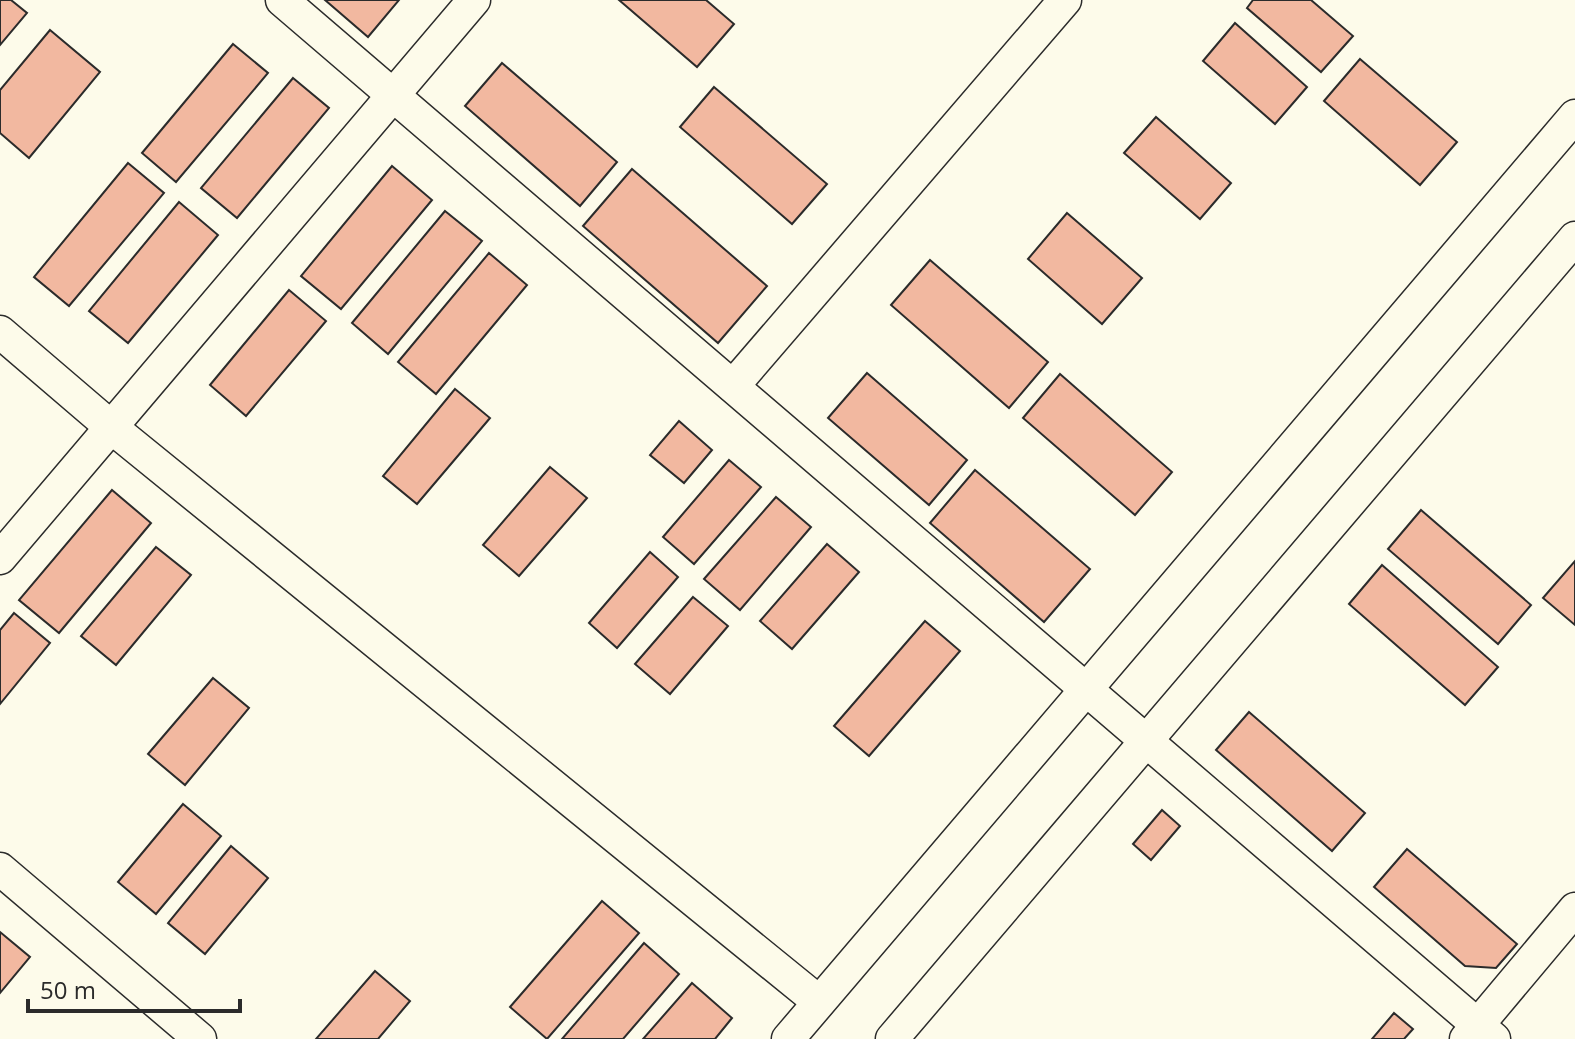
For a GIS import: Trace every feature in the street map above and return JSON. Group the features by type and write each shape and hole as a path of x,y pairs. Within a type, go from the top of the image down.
{"street":[{"path":"282,0 1147,741 1479,1034 1575,909"},
{"path":"0,558 474,0"},
{"path":"733,386 1065,0"},
{"path":"788,1039 1575,116"},
{"path":"892,1039 1575,238"},
{"path":"0,332 111,427 819,1002"},
{"path":"0,869 200,1039"}],"building":[{"path":"0,0 11,0 27,13 0,45"},
{"path":"325,0 399,0 368,37"},
{"path":"619,0 706,0 734,24 697,67"},
{"path":"1253,0 1311,0 1353,36 1321,72 1247,8"},
{"path":"1235,23 1307,87 1275,124 1203,61"},
{"path":"50,30 100,72 29,158 0,133 0,90"},
{"path":"233,44 268,73 176,182 142,153"},
{"path":"1360,59 1457,142 1420,185 1324,101"},
{"path":"502,63 617,162 580,206 465,106"},
{"path":"293,78 329,108 237,218 201,188"},
{"path":"714,87 827,184 792,224 680,127"},
{"path":"1156,117 1231,183 1200,219 1124,153"},
{"path":"128,163 164,193 69,306 34,277"},
{"path":"392,166 432,200 341,309 301,276"},
{"path":"632,169 767,286 718,343 583,226"},
{"path":"179,202 218,235 128,343 89,311"},
{"path":"445,211 482,241 388,354 352,323"},
{"path":"1067,213 1142,278 1102,324 1028,259"},
{"path":"489,253 527,285 436,394 398,362"},
{"path":"930,260 1048,362 1009,408 891,305"},
{"path":"289,290 326,321 246,416 210,385"},
{"path":"867,373 967,460 929,505 828,418"},
{"path":"1060,374 1172,472 1135,515 1023,418"},
{"path":"455,389 490,418 417,504 383,476"},
{"path":"679,421 712,450 684,483 650,455"},
{"path":"729,460 761,487 694,564 663,537"},
{"path":"550,467 587,498 519,576 483,545"},
{"path":"975,470 1090,569 1044,622 930,523"},
{"path":"112,490 151,523 59,633 19,600"},
{"path":"776,497 811,527 740,610 704,579"},
{"path":"1421,510 1531,605 1498,644 1388,549"},
{"path":"827,544 859,572 792,649 760,621"},
{"path":"156,547 191,575 116,665 81,636"},
{"path":"650,552 678,577 617,648 589,623"},
{"path":"1575,561 1575,625 1543,598"},
{"path":"1382,565 1498,667 1465,705 1349,604"},
{"path":"693,597 728,626 670,694 635,664"},
{"path":"14,613 50,643 0,704 0,630"},
{"path":"925,621 960,651 869,756 834,726"},
{"path":"213,678 249,708 185,785 148,754"},
{"path":"1249,712 1365,813 1332,851 1216,750"},
{"path":"183,804 221,836 156,914 118,882"},
{"path":"1162,810 1180,826 1151,860 1133,844"},
{"path":"231,846 268,878 205,954 168,923"},
{"path":"1407,849 1517,944 1496,968 1465,966 1374,887"},
{"path":"602,901 639,933 547,1039 510,1007"},
{"path":"0,932 30,957 0,993"},
{"path":"644,943 679,974 623,1039 562,1039"},
{"path":"375,971 410,1001 378,1039 316,1039"},
{"path":"692,983 732,1018 715,1039 643,1039"},
{"path":"1394,1013 1413,1029 1404,1039 1372,1039"}]}
